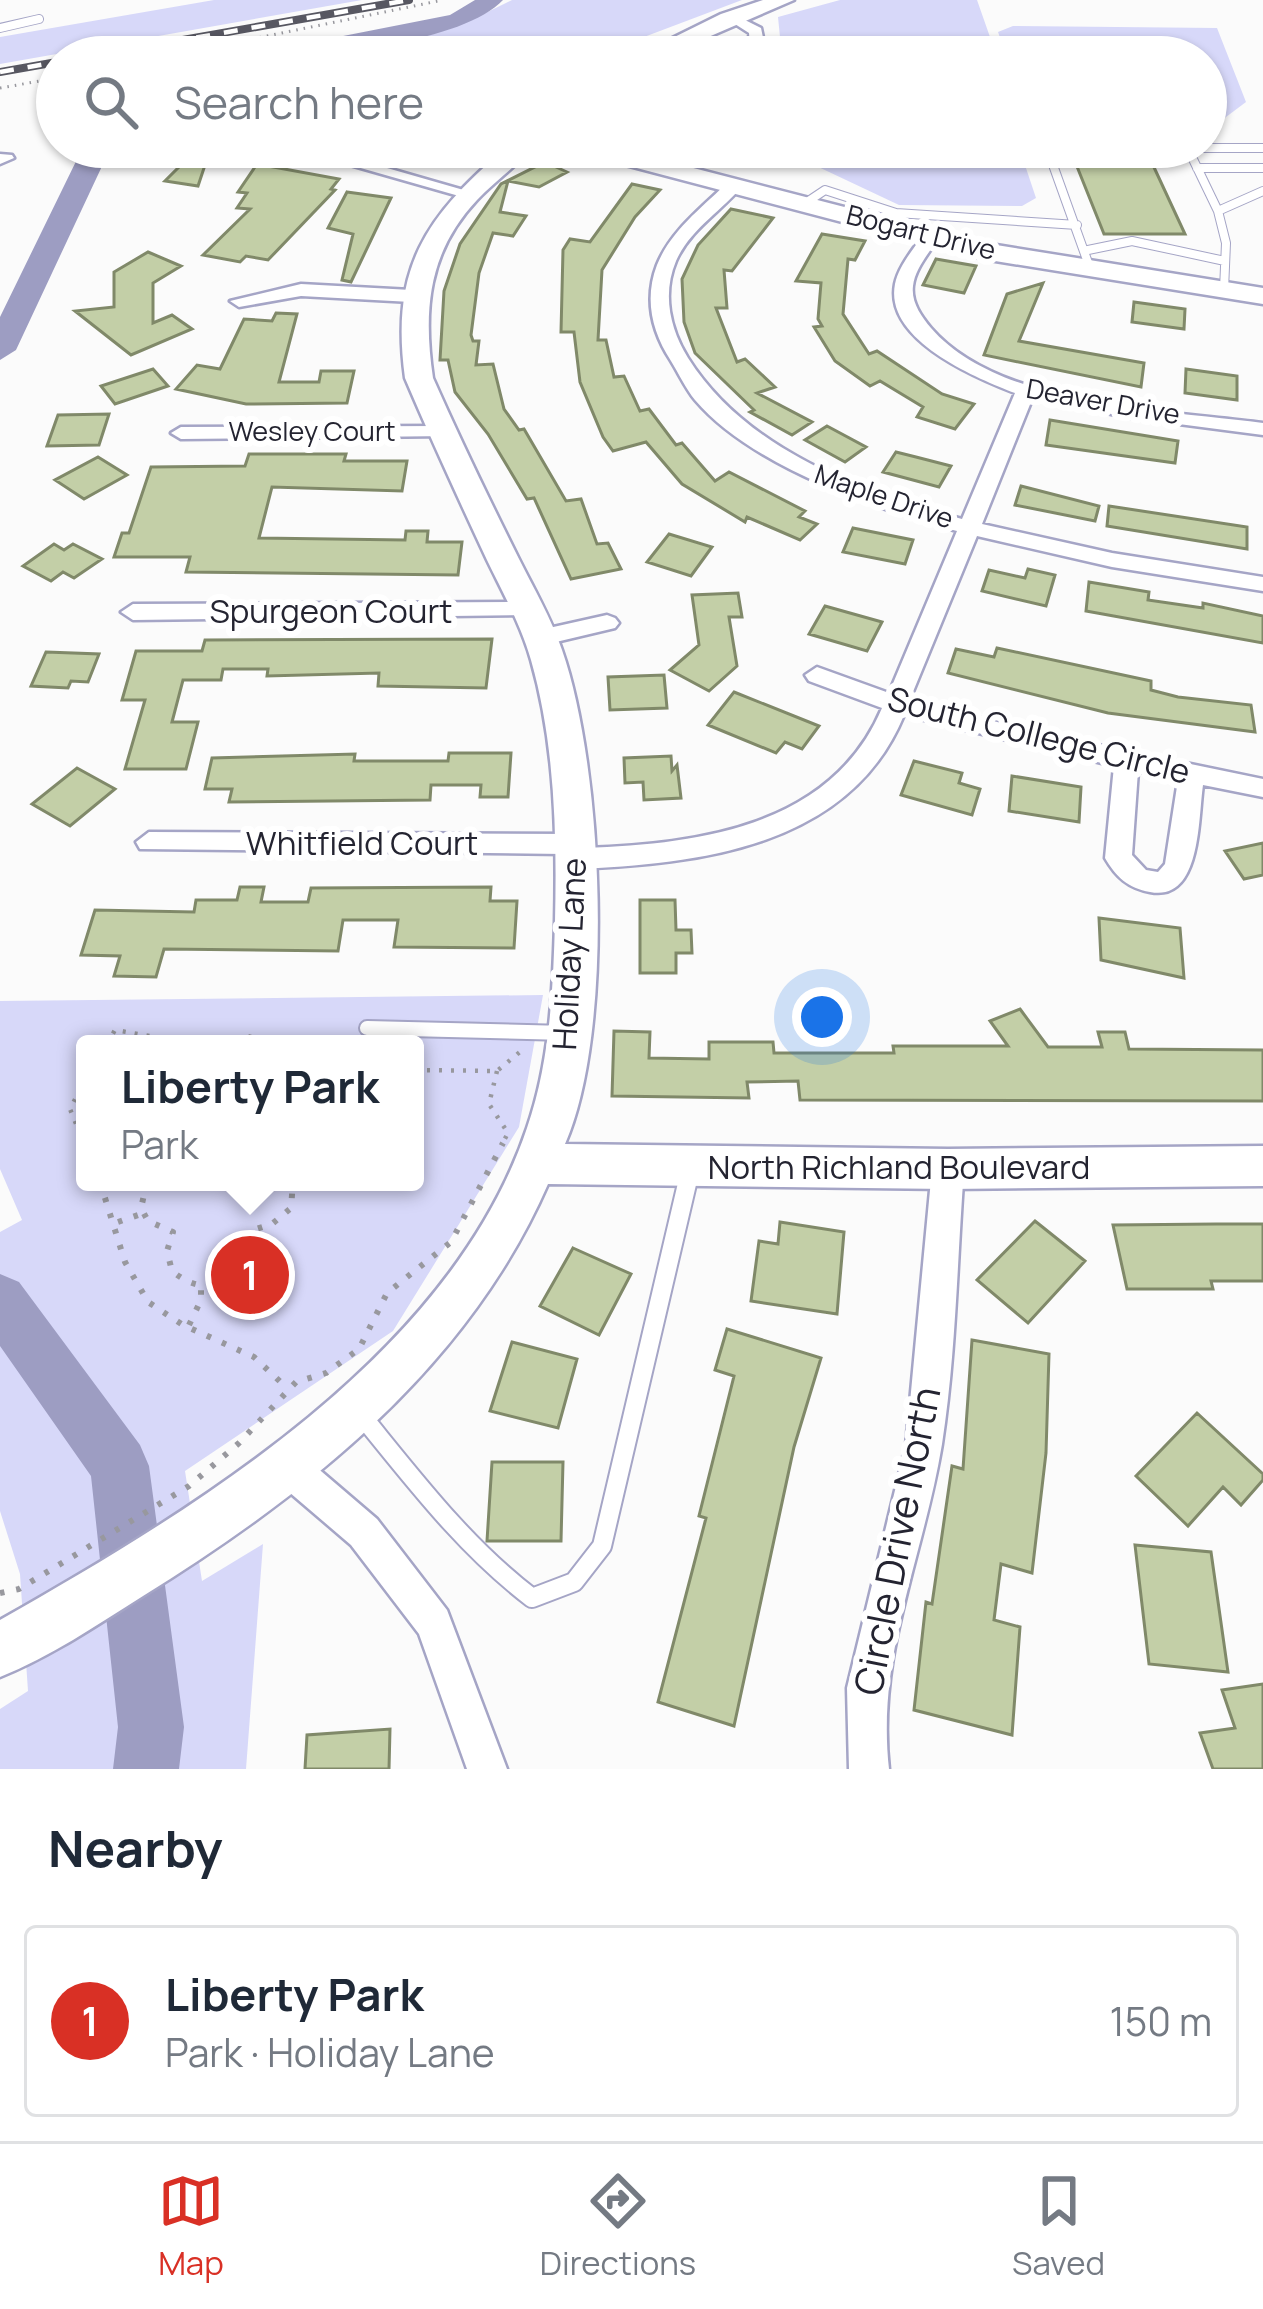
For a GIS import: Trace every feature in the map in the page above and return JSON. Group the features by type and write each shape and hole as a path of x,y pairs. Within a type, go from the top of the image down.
{"street":[{"path":"690,36 784,0"},
{"path":"731,17 756,31 757,36"},
{"path":"373,168 466,193"},
{"name":"Holiday Lane","path":"9,1617 191,1508 288,1467 355,1408 410,1357 449,1310 535,1164 548,1133 569,1034 575,852 555,692 534,624 419,378 412,344 411,296 420,265 442,222 496,168"},
{"name":"Bogart Drive","path":"667,168 930,237 1089,260 1263,296"},
{"name":"Maple Drive","path":"735,185 682,238 667,261 659,292 667,340 693,389 735,428 798,466 898,507 1082,553 1263,584"},
{"name":"Deaver Drive","path":"930,237 904,287 912,316 926,340 963,367 1026,391 1263,429"},
{"path":"239,301 301,290 411,296"},
{"name":"Whitfield Court","path":"149,842 575,852 713,850 814,807 853,776 881,741 1026,391"},
{"name":"Wesley Court","path":"181,433 442,432"},
{"name":"Spurgeon Court","path":"133,612 607,623"},
{"name":"South College Circle","path":"817,675 895,704 1031,740 1263,788"},
{"path":"1127,758 1118,859 1138,879 1164,884 1178,867 1192,773"},
{"name":"North Richland Boulevard","path":"535,1164 948,1169 1263,1166"},
{"name":"Circle Drive North","path":"869,1769 862,1736 865,1682 924,1444 948,1169"},
{"path":"288,1467 364,1532 434,1623 487,1769"}],"lane":[{"path":"0,28 39,20"},
{"path":"1227,148 1263,148"},
{"path":"1053,168 1089,260 1132,241 1225,261"},
{"path":"1224,290 1218,211 1197,168 1263,168"},
{"path":"804,204 825,190 896,212 1077,225"},
{"path":"1218,211 1263,191"},
{"path":"367,1028 569,1034"},
{"path":"355,1408 467,1543 508,1581 532,1598 557,1595 578,1583 602,1546 691,1166"}],"path":[{"path":"266,36 443,0"},
{"path":"0,88 36,82"},
{"path":"112,1035 115,1030 145,1035"},
{"path":"9,1617 191,1508 239,1443 289,1390 359,1349 387,1293 451,1242 508,1133 489,1104 497,1071 520,1052 525,1032"},
{"path":"424,1070 497,1071"},
{"path":"104,1191 128,1270 146,1300 188,1326 267,1363 289,1390"},
{"path":"142,1191 141,1214 153,1227 173,1232 167,1250 172,1271 189,1284 202,1286 227,1279 238,1270 253,1231 272,1224 291,1208 292,1191"},
{"path":"117,1222 141,1214"},
{"path":"188,1326 201,1300 202,1286"}],"shaded area":[{"path":"214,0 362,0 158,36 36,36 36,58 0,64 0,37"},
{"path":"512,0 742,0 647,36 412,36 469,21"},
{"path":"840,0 977,0 990,36 780,36 778,17"},
{"path":"1013,26 1217,28 1220,36 999,36 998,32"},
{"path":"1227,54 1246,102 1227,116"},
{"path":"821,168 1026,168 1036,198 1022,206 899,205"},
{"path":"543,995 519,1127 393,1331 185,1471 202,1581 263,1544 246,1769 0,1769 0,1709 28,1691 20,1574 0,1511 0,1232 22,1220 0,1169 0,1001"}],"building":[{"path":"178,168 204,168 198,186 165,181"},
{"path":"254,168 339,179 331,189 335,190 268,260 246,256 240,262 203,255 250,209 237,208 247,193 238,192"},
{"path":"533,168 567,172 539,187 508,181 500,212 526,216 513,236 493,233 479,273 471,335 479,341 476,365 493,364 504,409 519,430 524,429 566,501 581,499 597,544 608,543 621,569 571,579 534,498 527,499 488,434 455,392 448,360 440,360 444,291 460,244 501,184"},
{"path":"1078,168 1154,168 1185,234 1104,234"},
{"path":"632,184 660,190 635,217 602,270 598,340 606,340 614,377 624,376 640,411 649,409 676,445 682,443 715,481 729,472 805,511 799,517 817,524 800,540 747,517 745,522 682,484 646,442 613,451 603,437 580,382 574,332 561,332 563,250 570,239 590,242"},
{"path":"347,192 391,198 351,282 342,280 353,234 328,228"},
{"path":"731,209 773,218 732,271 724,270 727,308 716,308 737,362 745,359 775,387 757,393 812,422 792,435 750,412 754,410 695,353 684,322 682,279 698,245"},
{"path":"822,234 865,241 855,260 848,259 843,314 869,354 877,351 942,394 974,404 955,429 917,417 923,407 880,381 870,386 835,361 814,327 822,326 818,319 821,283 796,281"},
{"path":"148,252 181,266 153,283 153,323 172,315 192,329 131,355 75,311 114,307 114,272"},
{"path":"936,259 976,266 964,293 923,285"},
{"path":"1043,283 1019,341 1144,363 1141,387 984,355 1007,294"},
{"path":"1134,302 1185,309 1184,329 1132,322"},
{"path":"276,313 297,314 279,382 319,382 321,371 354,371 347,403 246,404 176,389 197,365 220,369 244,319 272,321"},
{"path":"153,369 168,386 115,404 101,386"},
{"path":"1186,369 1237,376 1237,400 1185,393"},
{"path":"109,414 99,445 47,446 58,415"},
{"path":"1050,420 1178,441 1175,463 1046,445"},
{"path":"827,426 866,447 845,462 805,440"},
{"path":"896,452 951,466 939,487 883,472"},
{"path":"249,454 346,454 344,461 407,461 402,491 272,487 259,538 405,540 406,531 428,531 427,542 462,542 458,575 186,572 190,557 114,557 122,533 129,533 151,467 245,466"},
{"path":"98,457 127,475 84,499 55,480"},
{"path":"1021,486 1099,506 1095,521 1015,505"},
{"path":"1109,506 1247,527 1247,549 1107,526"},
{"path":"853,528 913,540 905,564 843,552"},
{"path":"669,534 712,547 691,576 647,562"},
{"path":"54,544 64,550 73,544 102,559 74,578 63,572 51,581 23,566"},
{"path":"1028,569 1055,575 1046,606 982,591 989,570 1025,578"},
{"path":"1089,582 1149,592 1148,600 1203,608 1203,603 1263,616 1263,643 1086,611"},
{"path":"738,593 742,617 729,617 737,666 709,691 670,670 699,645 692,595"},
{"path":"825,606 882,622 867,651 809,634"},
{"path":"492,639 486,688 378,686 379,673 267,676 268,669 223,669 221,680 183,680 172,722 198,722 186,769 125,769 145,700 122,700 136,651 202,651 205,640"},
{"path":"997,648 1151,681 1151,690 1178,697 1251,705 1255,732 1108,713 948,673 956,649 994,657"},
{"path":"46,652 99,654 88,682 71,681 68,688 31,686"},
{"path":"664,675 667,708 610,710 608,677"},
{"path":"734,692 819,726 802,749 785,742 776,753 708,725"},
{"path":"449,753 511,753 508,797 480,797 481,785 431,785 430,800 229,802 232,789 205,789 212,758 355,754 354,761 448,761"},
{"path":"671,756 672,771 677,765 681,798 644,800 643,782 625,783 624,758"},
{"path":"914,761 962,773 959,783 980,789 972,815 901,795"},
{"path":"77,768 115,789 70,826 32,804"},
{"path":"1012,776 1081,787 1079,822 1009,811"},
{"path":"1263,843 1263,875 1244,879 1225,851"},
{"path":"240,887 264,887 261,902 308,902 311,888 491,887 490,901 517,901 514,948 394,947 398,920 343,920 338,951 164,949 156,977 114,976 120,956 81,955 95,910 194,912 196,900 237,900"},
{"path":"640,900 675,900 676,930 691,930 692,953 676,953 676,973 640,973"},
{"path":"1099,918 1180,928 1184,978 1101,960"},
{"path":"1020,1009 1048,1047 1102,1047 1098,1032 1125,1032 1129,1049 1263,1050 1263,1101 800,1100 798,1081 747,1082 749,1098 612,1096 614,1031 650,1032 649,1058 709,1059 709,1042 773,1042 774,1053 894,1053 893,1046 1008,1046 990,1021"},
{"path":"1035,1221 1085,1261 1028,1323 977,1280"},
{"path":"780,1222 844,1232 837,1314 751,1301 759,1241 778,1244"},
{"path":"1263,1224 1263,1281 1211,1281 1213,1289 1127,1289 1113,1225"},
{"path":"573,1248 631,1274 599,1335 540,1306"},
{"path":"727,1329 821,1358 794,1447 734,1726 658,1702 706,1518 699,1516 734,1376 715,1370"},
{"path":"972,1340 1049,1354 1046,1453 1032,1573 1001,1564 994,1620 1020,1627 1012,1735 914,1710 926,1602 932,1604 952,1466 963,1469"},
{"path":"512,1342 577,1359 558,1428 490,1411"},
{"path":"1197,1413 1263,1474 1263,1480 1241,1505 1223,1487 1188,1526 1136,1476"},
{"path":"492,1462 563,1462 561,1541 487,1541"},
{"path":"1135,1545 1211,1552 1228,1672 1149,1664"},
{"path":"1263,1684 1263,1769 1213,1769 1200,1733 1235,1728 1222,1690"},
{"path":"390,1729 389,1769 305,1769 307,1735"}],"waterway":[{"path":"383,36 458,21 491,0"},
{"path":"0,350 87,168"},
{"path":"0,1300 119,1466 151,1727 146,1769"}],"railway":[{"path":"205,36 409,0"},
{"path":"0,72 36,66"}],"place":[{"name":"Liberty Park","path":"250,1275"}]}
